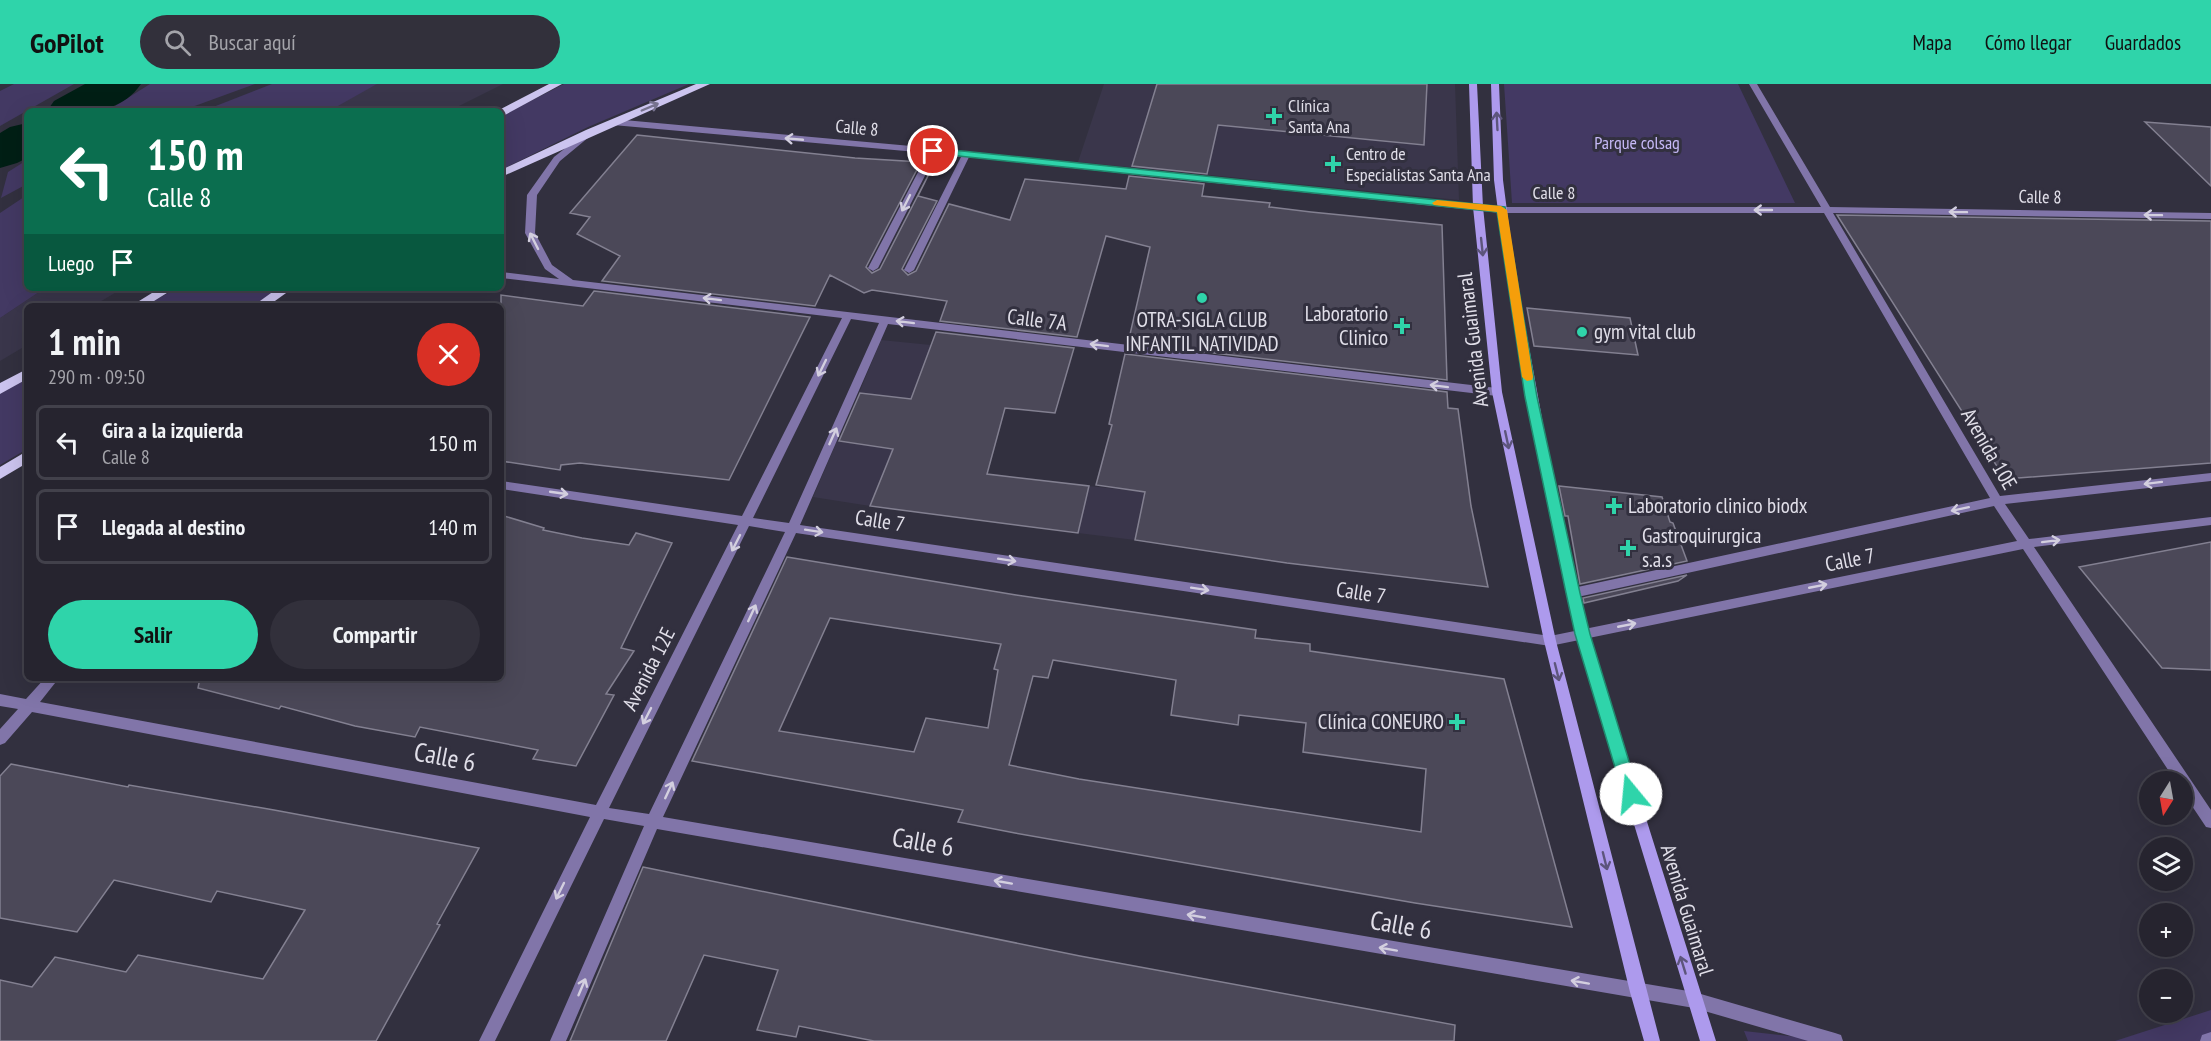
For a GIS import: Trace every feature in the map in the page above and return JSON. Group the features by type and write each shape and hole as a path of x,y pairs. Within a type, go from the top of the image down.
{"main road":[{"path":"504,110 557,84"},
{"path":"504,173 590,132 705,84"},
{"path":"142,303 164,291"},
{"path":"264,303 282,291"},
{"path":"0,389 24,375"},
{"path":"0,474 24,458"}],"street":[{"name":"Avenida Guaimaral","path":"1473,84 1478,207 1497,392 1550,641 1638,992 1653,1041"},
{"name":"Avenida Guaimaral","path":"1495,84 1501,210 1531,397 1582,634 1708,1041"},
{"name":"Avenida 10E","path":"1753,84 1997,501 2211,822"},
{"name":"Calle 8","path":"613,122 933,151 1501,210 1828,210 2211,216"},
{"name":"Calle 7A","path":"573,283 548,267 530,233 532,195 557,159 590,132"},
{"path":"873,268 933,151"},
{"path":"909,270 966,155"},
{"name":"Calle 7A","path":"504,275 1497,392"},
{"name":"Avenida 12E","path":"487,1041 598,812 747,521 848,316"},
{"path":"558,1041 653,822 793,528 885,320"},
{"name":"Calle 7","path":"1573,593 1997,501 2211,477"},
{"name":"Calle 7","path":"504,485 1550,641 2024,544 2211,521"},
{"path":"0,739 50,681"},
{"name":"Calle 6","path":"0,700 653,822 1694,1000 1835,1041"}],"shaded area":[{"path":"376,84 503,84 455,108 333,108"},
{"name":"Clínica Santa Ana","path":"1104,84 1455,84 1459,200 1078,162"},
{"path":"40,291 118,291 98,303 24,303 24,347 0,361 0,318"},
{"path":"881,340 931,345 911,399 859,393"},
{"path":"837,441 893,449 870,506 813,497"},
{"path":"1089,486 1145,492 1135,540 1078,533"}],"green space":[{"path":"14,84 74,84 32,108 24,108 24,112 0,126 0,91"},
{"path":"150,84 255,84 189,108 112,108"},
{"path":"272,84 377,84 334,108 211,108"},
{"path":"564,84 689,84 588,127 504,169 504,114"},
{"name":"Parque colsag","path":"1504,84 1738,84 1795,203 1512,203"},
{"path":"24,162 24,186 1,198 8,172"},
{"path":"24,197 24,291 40,291 0,318 0,213"},
{"path":"172,291 276,291 257,303 150,303"},
{"path":"24,380 24,451 0,465 0,394"},
{"path":"2211,1010 2211,1041 2115,1041 2171,1023 2193,1023 2193,1016"},
{"path":"1744,1031 1833,1041 1748,1041"}],"building":[{"name":"Clínica Santa Ana","path":"1157,84 1427,84 1424,145 1218,125 1207,174 1132,166"},
{"path":"2145,122 2211,127 2211,186"},
{"path":"637,135 855,158 921,162 866,267 872,273 880,269 933,166 918,196 937,201 902,269 908,275 916,271 949,204 1010,220 1025,179 1126,189 1129,176 1204,184 1202,196 1270,203 1269,207 1442,225 1447,380 1128,343 1150,247 1106,236 1077,337 940,321 947,301 872,290 864,293 830,275 815,306 602,281 620,256 577,234 590,217 570,213"},
{"path":"1837,215 2211,221 2211,463 2005,479"},
{"path":"594,291 810,317 729,480 580,463 561,465 560,470 504,461 504,303 501,303 501,295 583,306"},
{"name":"gym vital club","path":"1527,308 1630,318 1638,355 1534,346"},
{"path":"936,332 1074,348 1055,413 1005,408 987,474 1089,486 1078,533 870,506 893,449 839,441 860,393 911,399"},
{"path":"1125,354 1447,392 1448,408 1458,409 1471,506 1488,587 1287,563 1135,540 1145,492 1096,485 1112,425 1109,424"},
{"name":"Gastroquirurgica s.a.s","path":"1559,486 1662,497 1687,561 1580,584 1568,516 1565,516"},
{"path":"504,516 544,528 543,530 582,538 629,545 636,533 672,543 621,648 634,651 606,694 614,695 576,766 533,759 538,750 420,727 415,737 355,726 281,706 279,709 198,688 199,681 504,681"},
{"path":"2211,542 2211,670 2162,668 2079,567"},
{"path":"787,557 1016,595 1256,630 1255,638 1310,644 1310,651 1504,679 1572,927 1415,903 1015,833 958,822 963,810 692,761","holes":["830,618 1001,644 994,669 998,670 988,728 926,718 914,752 779,731","1053,660 1176,680 1171,715 1238,725 1239,715 1306,723 1303,752 1426,769 1421,832 1079,779 1009,765 1033,676 1048,678"]},
{"path":"1687,575 1678,581 1584,603 1583,598"},
{"path":"11,764 128,787 129,785 274,810 479,848 437,924 440,925 376,1041 0,1041 0,980 32,987 55,957 126,972 138,955 263,979 305,910 217,891 211,902 114,880 77,932 0,918 0,776"},
{"path":"643,867 1080,956 1455,1025 1454,1041 874,1041 799,1026 796,1037 757,1030 778,970 704,955 666,1041 570,1041"}],"waterway":[{"path":"76,108 118,84"},
{"path":"0,153 24,139"}],"slow traffic":[{"path":"1437,203 1501,210 1527,377"}],"place":[{"name":"Clínica Santa Ana","path":"1274,116"},
{"name":"Centro de Especialistas Santa Ana","path":"1333,164"},
{"name":"OTRA-SIGLA CLUB INFANTIL NATIVIDAD","path":"1202,298"},
{"name":"Laboratorio Clinico","path":"1402,326"},
{"name":"gym vital club","path":"1582,332"},
{"name":"Laboratorio clinico biodx","path":"1614,506"},
{"name":"Gastroquirurgica s.a.s","path":"1628,548"},
{"name":"Clínica CONEURO","path":"1457,722"}],"route":[{"path":"933,151 1501,210 1531,397 1582,634 1631,794"}]}
